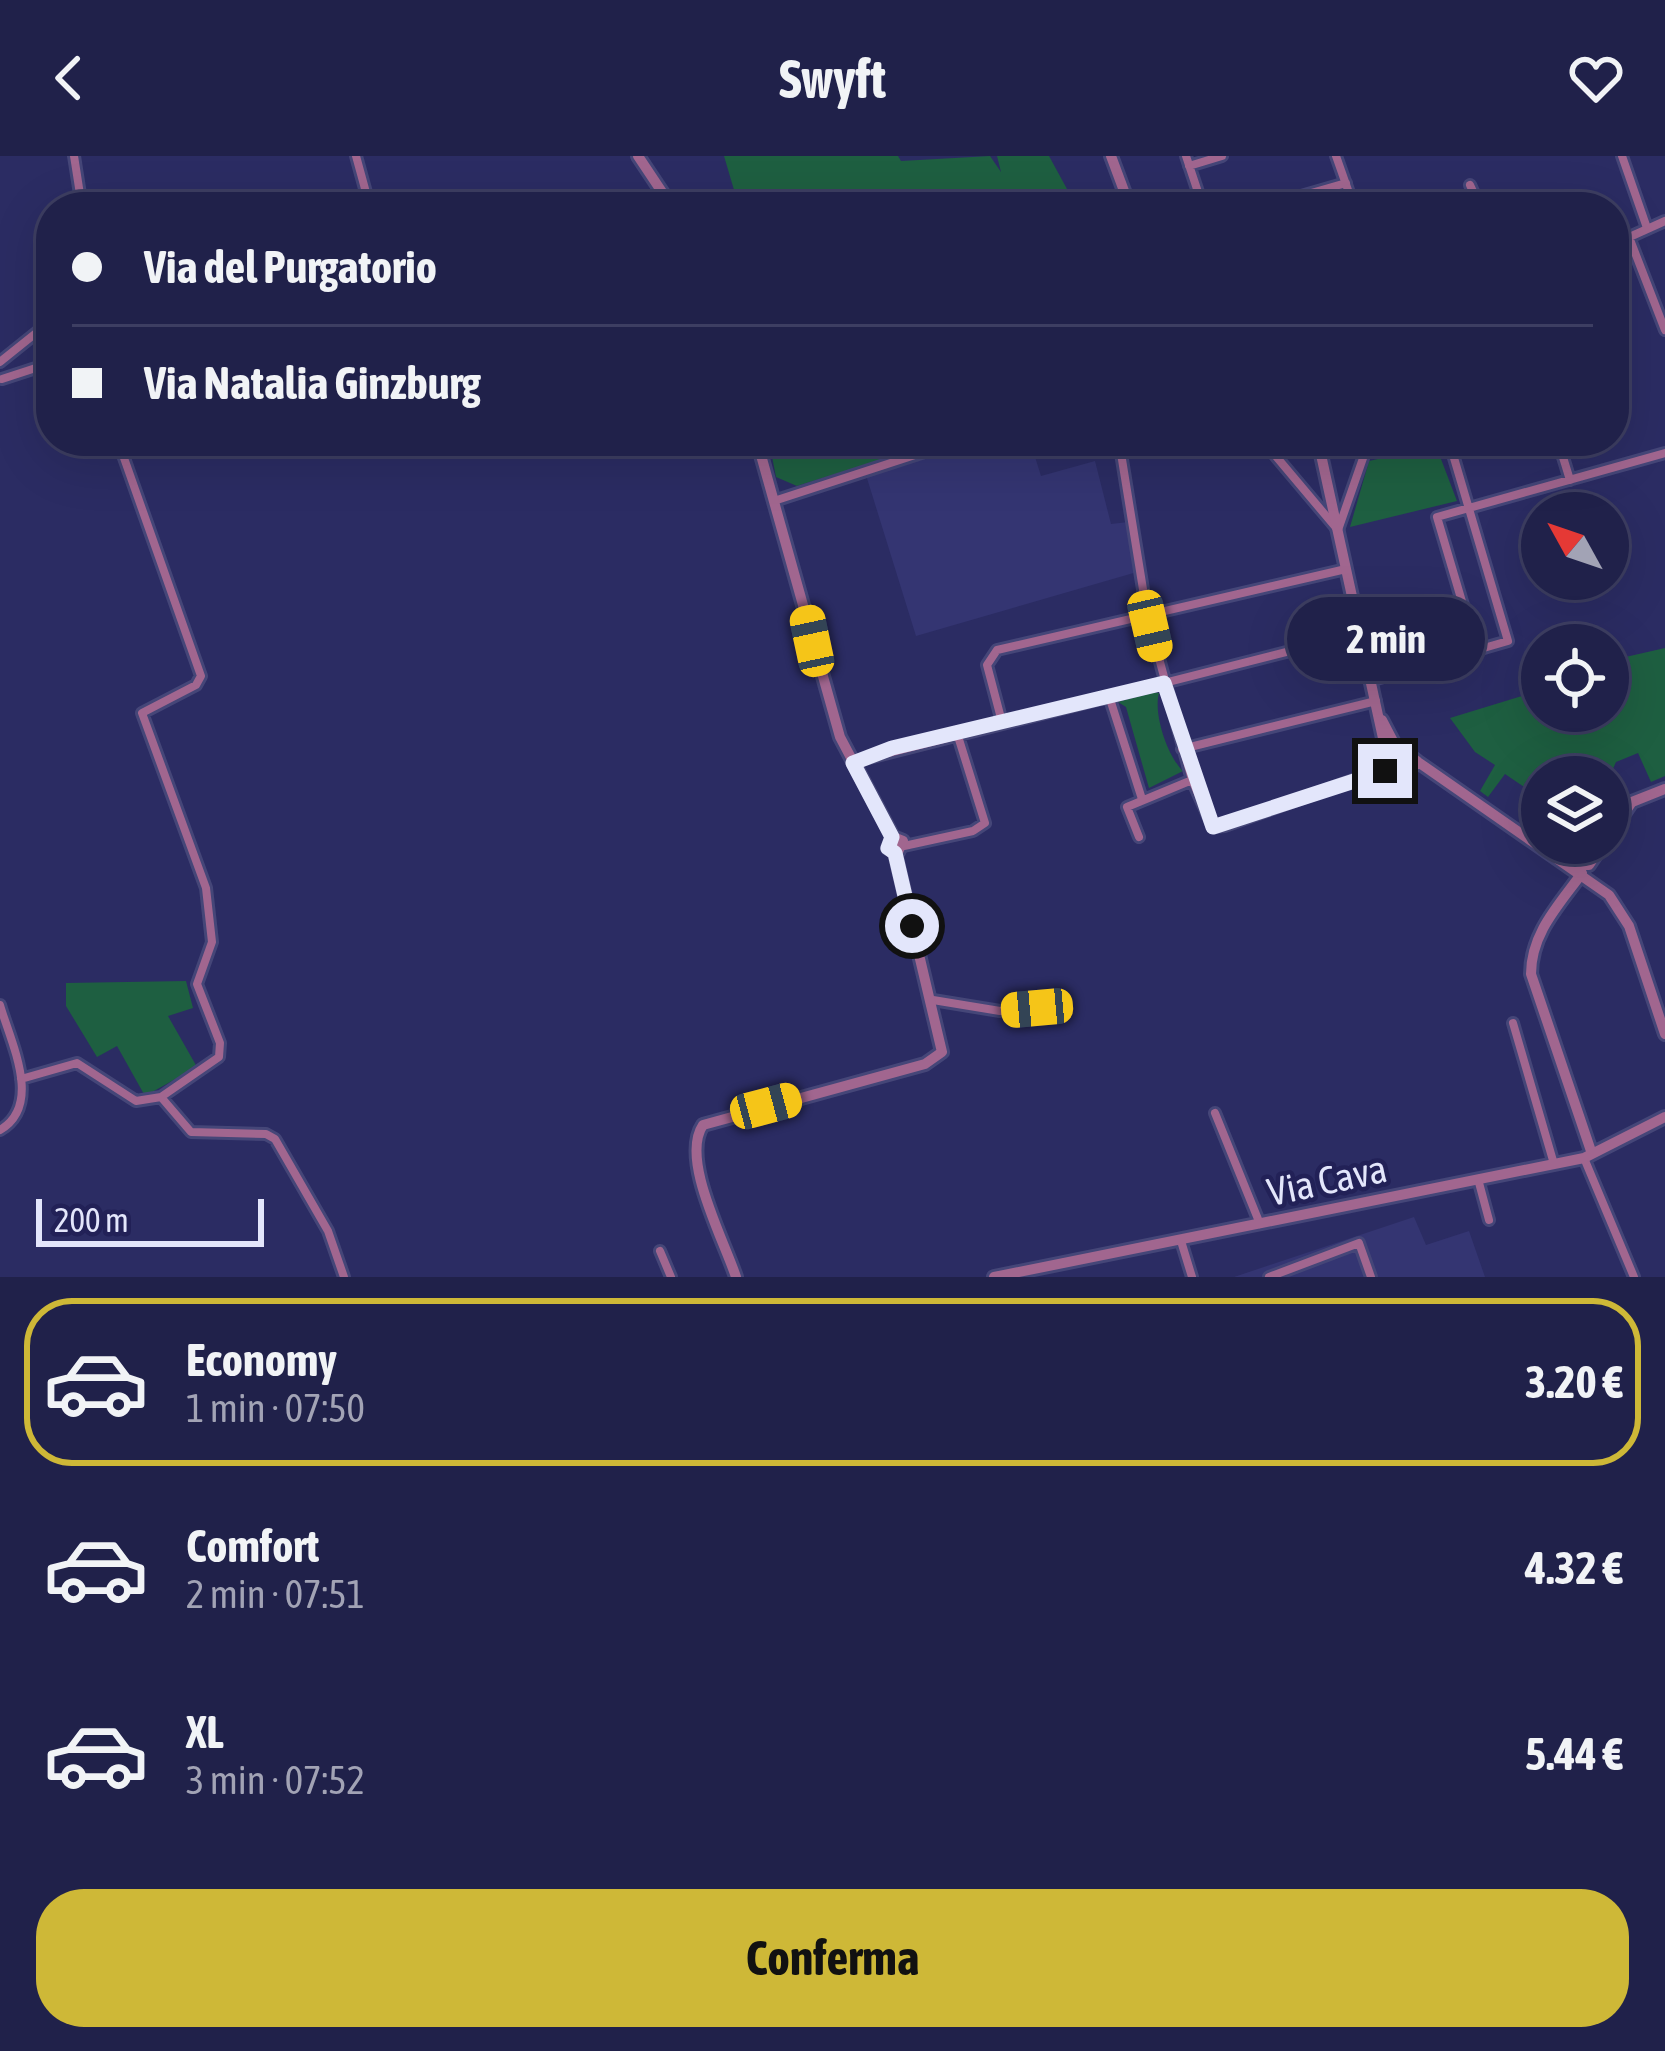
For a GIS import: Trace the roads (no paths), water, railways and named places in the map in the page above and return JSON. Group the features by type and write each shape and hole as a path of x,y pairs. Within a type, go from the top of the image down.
{"street":[{"path":"74,156 80,192"},
{"path":"356,156 366,192"},
{"path":"638,156 662,192"},
{"path":"1111,156 1124,192"},
{"path":"1198,192 1188,161 1222,156"},
{"path":"1336,156 1349,192"},
{"path":"1622,156 1647,228"},
{"path":"1315,192 1346,183"},
{"path":"1471,185 1474,192"},
{"path":"1665,220 1629,237 1665,330"},
{"path":"0,362 36,334"},
{"path":"1,378 36,368"},
{"path":"1476,649 1437,518 1665,454"},
{"path":"21,1079 77,1063 136,1101 161,1097 219,1057 220,1043 197,984 212,942 206,888 142,713 196,685 201,676 123,456"},
{"path":"763,456 821,674 853,763 892,837 888,848 973,831 985,823 957,733"},
{"path":"777,500 912,456"},
{"path":"1121,456 1147,614 1164,683 1192,780 1213,827 1398,756 1421,764 1566,862 1586,869 1629,926 1665,1034"},
{"path":"1276,456 1338,530"},
{"path":"1321,456 1382,721 1398,756"},
{"path":"1338,530 1364,456"},
{"path":"1373,680 1508,640 1453,456"},
{"path":"1563,456 1570,480"},
{"path":"1002,722 987,665 991,654 1347,569"},
{"path":"853,763 1363,632"},
{"path":"1109,696 1142,799"},
{"path":"1182,749 1378,701"},
{"path":"1138,837 1127,807 1192,780"},
{"path":"1629,806 1665,790"},
{"path":"736,1277 704,1193 698,1131 721,1117 935,1059 943,1043 894,865 899,849"},
{"path":"1589,864 1540,931 1531,953 1532,974 1588,1156 1634,1277"},
{"path":"933,1000 1000,1011 1037,1008"},
{"path":"0,1005 21,1079 19,1112 0,1130"},
{"path":"1513,1023 1554,1164"},
{"path":"161,1097 191,1132 266,1134 275,1139 328,1231 344,1277"},
{"path":"1215,1113 1260,1224"},
{"name":"Via Cava","path":"994,1277 1588,1156 1665,1117"},
{"path":"1478,1179 1489,1220"},
{"path":"1181,1241 1192,1277"},
{"path":"1269,1277 1359,1243 1371,1277"},
{"path":"660,1251 670,1277"}]}
